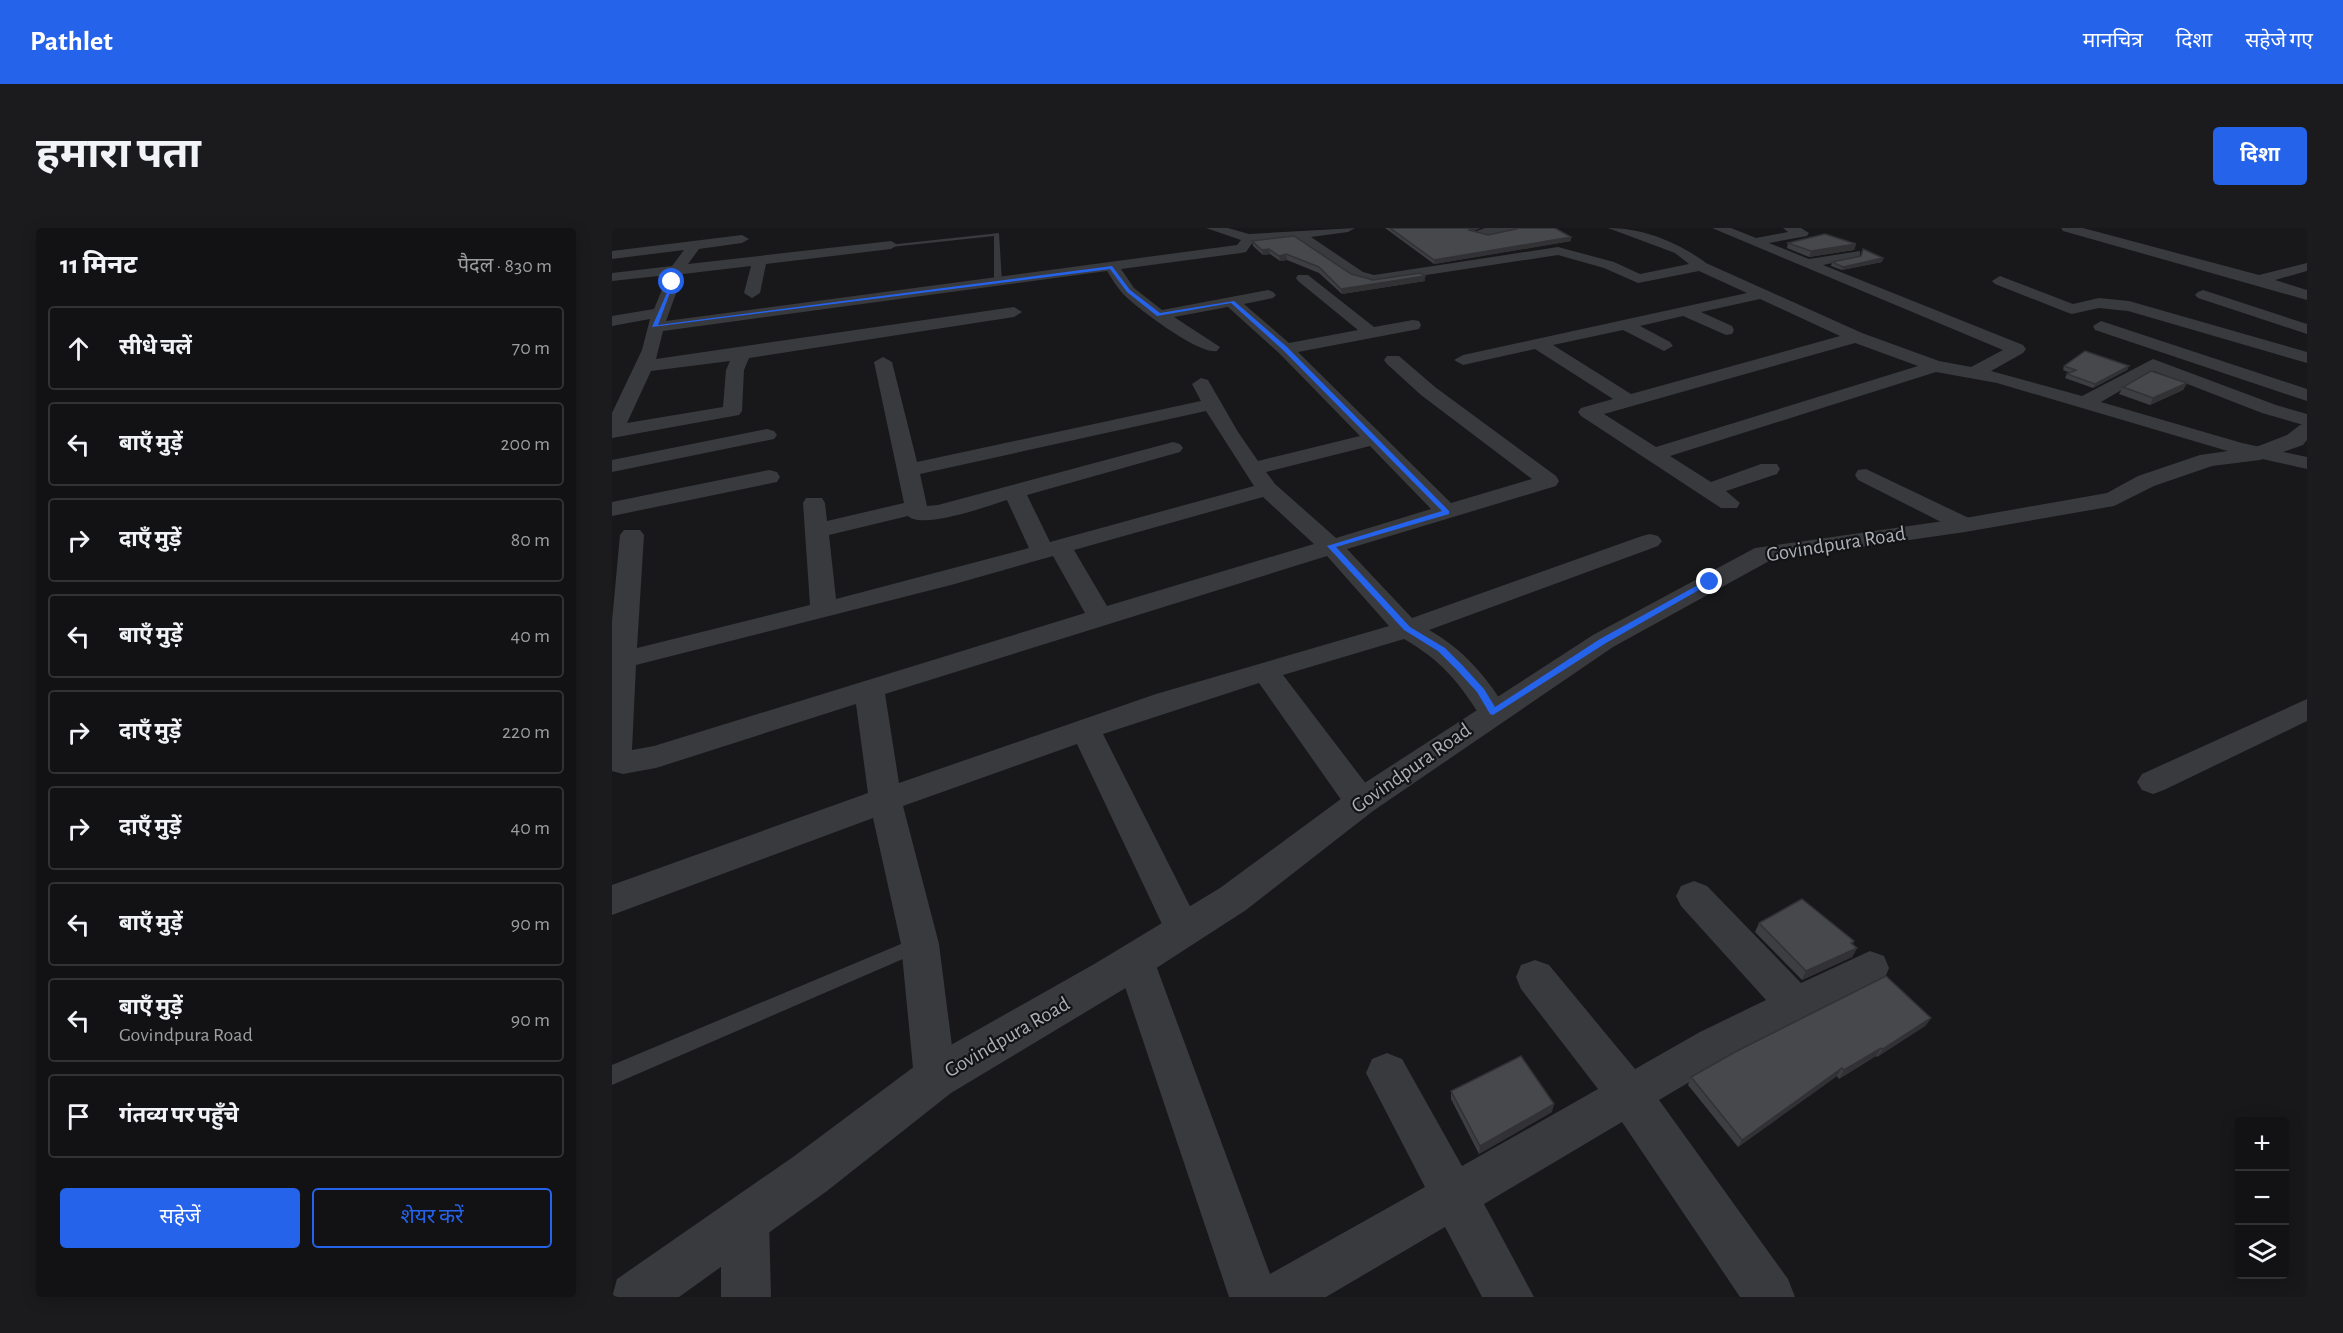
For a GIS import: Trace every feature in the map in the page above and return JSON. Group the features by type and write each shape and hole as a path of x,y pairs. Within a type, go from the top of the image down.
{"street":[{"path":"1213,228 1249,238 1298,235 1348,228"},
{"path":"1478,233 1512,228"},
{"path":"1615,228 1680,250 1701,266 1856,337 1935,366 1974,373 2086,402 2260,453 2307,463"},
{"path":"1719,228 2017,349 1974,373"},
{"path":"1756,242 1802,233 1790,228"},
{"path":"1298,235 1358,275 1374,279 1558,250 1609,265 1656,289"},
{"path":"2068,235 2089,235 2307,295"},
{"path":"640,237 621,242 613,248 613,254 742,239"},
{"path":"805,255 809,237"},
{"path":"612,321 658,319 1112,268 1241,249 1249,238"},
{"path":"612,432 651,350 658,319 677,270 695,245"},
{"path":"612,277 891,245"},
{"path":"2117,256 2139,248"},
{"path":"862,268 863,249"},
{"path":"1808,264 1855,254"},
{"path":"752,293 760,260"},
{"path":"2167,271 2193,263"},
{"path":"1638,279 1701,266"},
{"path":"2259,280 2307,267"},
{"path":"1112,268 1129,291 1159,315 1211,347"},
{"path":"1303,278 1371,333"},
{"path":"2220,280 2307,308"},
{"path":"2000,281 2072,309 2099,303 2120,304 2307,358"},
{"path":"1463,360 1762,294"},
{"path":"1159,315 1268,295"},
{"path":"2203,295 2307,329"},
{"path":"1232,302 1285,349 1447,512"},
{"path":"1685,311 1726,330"},
{"path":"612,387 640,374 742,354 1014,312"},
{"path":"1625,324 1664,346"},
{"path":"1285,349 1413,325"},
{"path":"2101,326 2307,395"},
{"path":"1729,503 1588,412 1856,337"},
{"path":"1537,343 1627,400"},
{"path":"612,432 732,411 735,370 742,354"},
{"path":"632,535 614,741 617,759 623,763 637,762 1100,616 1548,481 1437,398 1393,360"},
{"path":"883,362 918,514 939,512 1173,448"},
{"path":"2086,402 2153,363 2269,409 2307,420"},
{"path":"1652,455 1935,366"},
{"path":"1201,384 1260,479 1331,546 1407,629 1442,650 1481,691 1493,712"},
{"path":"908,470 1212,404"},
{"name":"Govindpura Road","path":"635,1297 810,1174 935,1078 1135,960 1233,899 1360,802 1603,641 1764,553 1965,525 2114,499 2146,481 2208,460 2260,453 2295,440 2307,429"},
{"path":"612,466 767,435"},
{"path":"622,660 824,610 1052,549 1373,439"},
{"path":"1709,490 1769,469"},
{"path":"1866,476 1965,525"},
{"path":"612,509 769,477"},
{"path":"1014,491 1100,616"},
{"path":"814,503 824,610"},
{"path":"817,531 917,507"},
{"path":"612,900 885,800 1166,701 1407,629 1650,541"},
{"path":"1264,670 1360,802"},
{"path":"869,688 885,800 920,944 935,1078"},
{"path":"2153,782 2307,709"},
{"path":"1086,730 1183,930"},
{"path":"1694,896 1796,1005"},
{"path":"1135,960 1254,1297"},
{"path":"1279,1297 1716,1045 1870,968"},
{"path":"1535,977 1629,1095 1770,1297"},
{"path":"1387,1073 1509,1297"},
{"path":"745,1219 746,1297"}],"lane":[{"path":"891,245 997,234 998,282"},
{"path":"612,1075 920,944"}],"building":[{"path":"1390,228 1473,228 1469,230 1488,235 1517,228 1555,228 1571,237 1434,260"},
{"path":"1825,234 1856,244 1811,251 1788,243"},
{"path":"1294,236 1351,274 1373,280 1420,273 1425,276 1341,289 1319,267 1286,254 1279,256 1269,249 1262,250 1252,241"},
{"path":"1863,249 1883,258 1843,267 1832,262 1861,256"},
{"path":"2085,351 2129,366 2095,384 2067,374 2076,370 2064,366"},
{"path":"2151,371 2187,383 2153,398 2123,387"},
{"path":"1802,899 1854,941 1851,943 1857,948 1806,971 1759,923"},
{"path":"1886,976 1931,1018 1883,1049 1881,1048 1844,1070 1842,1068 1742,1140 1691,1077 1735,1052"},
{"path":"1521,1056 1554,1104 1480,1146 1451,1091"}],"route":[{"path":"672,282 655,327 1112,268 1129,291 1159,315 1232,302 1285,349 1447,512 1331,546 1407,629 1442,650 1460,668 1481,691 1493,712 1603,641 1710,582"}]}
